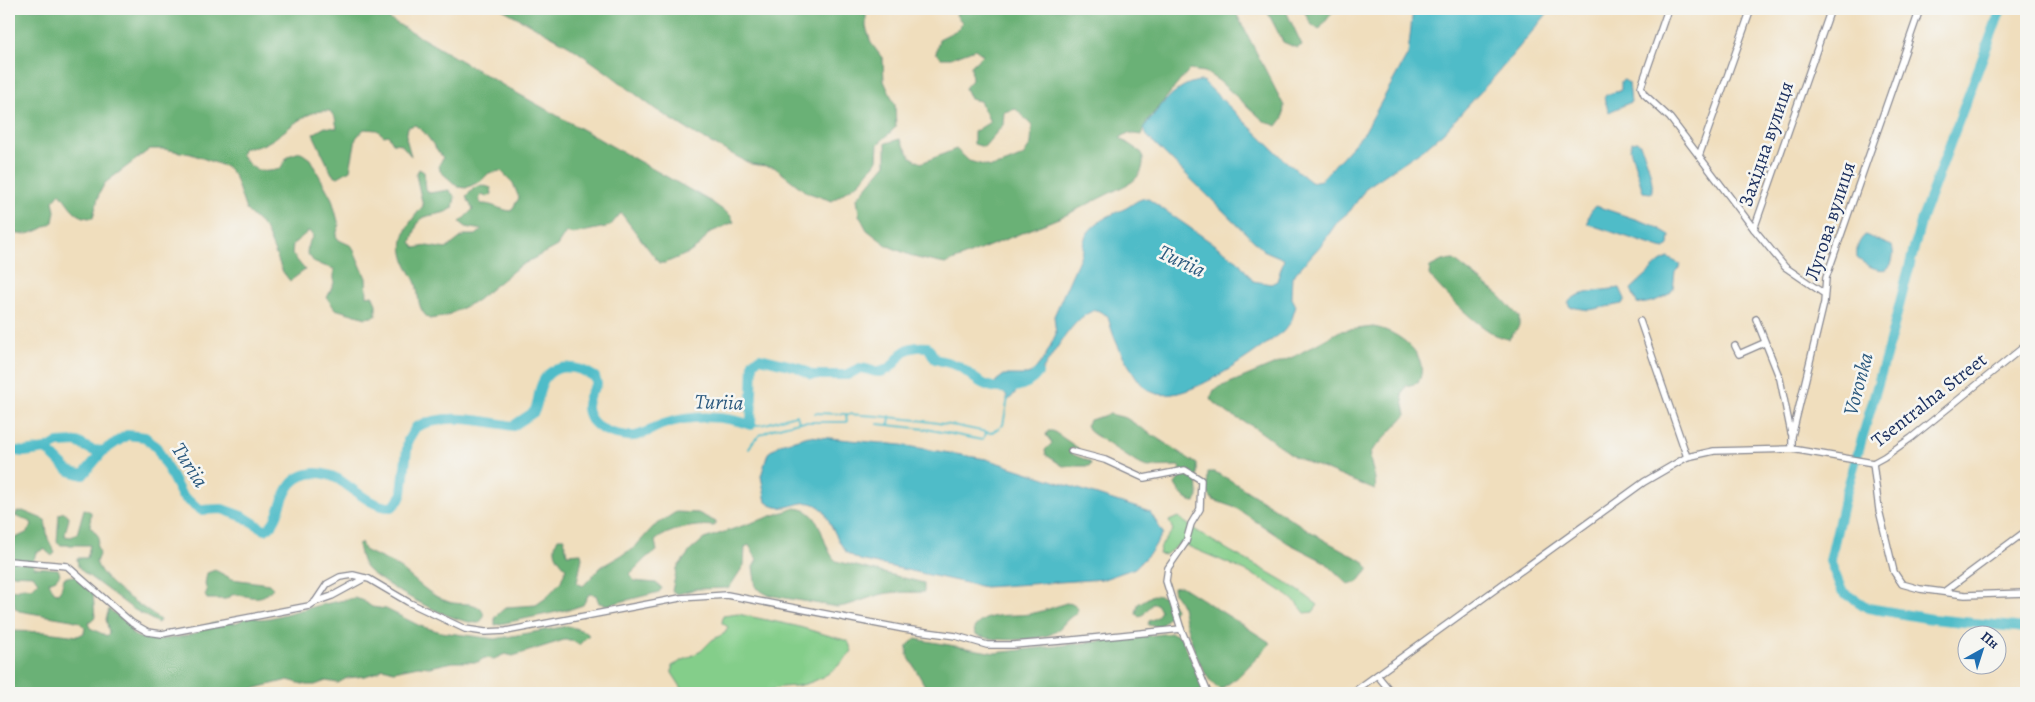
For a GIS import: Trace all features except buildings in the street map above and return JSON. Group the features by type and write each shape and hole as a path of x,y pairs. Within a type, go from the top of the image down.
{"street":[{"path":"1668,9 1641,88 1644,94 1670,118 1754,229"},
{"path":"1699,156 1751,9"},
{"name":"Західна вулиця","path":"1823,293 1785,266 1754,229 1831,9"},
{"name":"Лугова вулиця","path":"1792,449 1792,436 1824,303 1823,293 1826,278 1920,9"},
{"path":"1756,319 1780,380 1792,436"},
{"path":"1640,321 1687,457"},
{"path":"1735,346 1738,354 1764,343"},
{"name":"Tsentralna Street","path":"1352,693 1644,482 1687,457 1714,451 1792,449 1873,463 1884,458 1911,438 2026,345"},
{"path":"1072,451 1105,460 1144,478 1185,470 1201,480 1200,509 1191,524 1186,542 1171,562 1166,574 1166,581 1181,629 1208,693"},
{"path":"1873,463 1879,510 1897,578 1902,584 1920,589 1982,596 2026,593"},
{"path":"1945,591 2026,531"},
{"path":"9,561 67,566 132,623 148,632 162,634 309,606 365,578"},
{"path":"315,602 333,580 353,575 365,578 441,618 465,628 485,632 506,631 686,597 728,595 904,629 956,636 987,644 1013,645 1181,629"},
{"path":"1378,675 1392,693"}],"green space":[{"path":"9,9 372,9 506,87 710,201 730,215 734,222 709,233 699,246 689,253 665,263 659,263 621,213 610,226 573,234 566,232 557,246 518,267 476,301 444,317 429,319 421,308 416,285 407,266 402,248 404,234 423,206 416,175 419,169 424,172 426,189 429,193 449,190 455,197 453,208 449,211 424,217 418,223 411,242 415,248 427,246 446,249 464,235 476,235 482,230 466,227 460,222 473,209 466,197 474,188 482,185 491,188 492,194 487,197 481,195 479,200 481,204 511,211 519,198 513,183 501,171 489,173 481,181 466,188 458,187 440,171 439,165 443,158 424,132 415,125 408,127 406,138 411,156 401,144 393,143 388,135 384,136 377,130 364,129 356,138 350,170 338,177 332,174 313,134 325,127 337,128 335,118 330,111 307,115 267,142 256,147 244,148 241,155 250,165 262,171 280,169 288,156 300,152 310,159 332,199 339,225 336,236 339,240 352,246 366,278 367,296 372,295 376,304 376,316 366,318 335,309 327,298 334,283 334,269 315,263 307,253 308,244 313,236 309,231 293,244 292,254 305,270 290,281 283,272 265,228 246,210 234,175 227,167 191,154 164,149 150,149 105,183 99,194 93,218 87,218 77,213 60,193 53,201 55,211 53,222 32,233 15,234 9,232"},
{"path":"502,9 866,9 866,27 871,43 883,59 884,81 895,105 896,127 878,144 877,161 860,182 832,201 806,192 774,167 751,164 698,136 655,109 568,45"},
{"path":"958,9 1127,9 1139,11 1145,9 1234,9 1284,106 1283,118 1277,126 1264,121 1219,81 1205,72 1189,70 1147,121 1141,135 1128,133 1120,138 1142,153 1142,169 1132,182 1066,215 945,264 917,258 888,246 867,230 859,215 857,198 886,164 886,143 900,139 911,157 921,163 956,149 969,161 991,167 1023,156 1031,144 1032,126 1016,109 1004,112 1003,125 984,147 974,144 974,132 990,122 980,101 970,99 965,88 972,80 971,66 983,55 975,49 951,58 941,58 936,53 939,39 959,29 962,22 956,15"},
{"path":"1266,9 1285,9 1302,45 1297,48 1283,42"},
{"path":"1303,9 1335,9 1319,30 1311,24"},
{"path":"1454,260 1500,296 1519,317 1519,326 1509,339 1500,337 1478,323 1455,303 1429,275 1430,267 1442,261"},
{"path":"1373,327 1392,333 1402,339 1417,354 1421,363 1418,383 1406,386 1402,395 1406,415 1371,452 1370,457 1376,485 1375,490 1295,457 1254,427 1229,414 1210,399 1214,390 1295,356 1340,331"},
{"path":"1110,414 1126,418 1197,464 1198,497 1195,502 1186,498 1175,484 1181,476 1179,466 1147,467 1137,463 1089,431 1086,425 1090,420"},
{"path":"1048,431 1053,431 1078,448 1078,450 1072,448 1069,451 1091,463 1090,466 1063,466 1046,455 1045,450 1052,443 1046,435"},
{"path":"1208,472 1215,472 1230,480 1324,540 1363,561 1369,569 1358,582 1349,585 1325,562 1288,543 1236,508 1213,500 1207,492"},
{"path":"795,508 805,510 817,521 827,546 836,561 924,583 924,592 888,593 837,607 768,595 756,588 753,567 757,560 749,545 745,547 744,565 729,588 696,589 678,594 672,591 677,568 691,550 704,539"},
{"path":"84,509 91,512 90,526 99,537 97,547 100,552 96,562 101,571 115,587 160,620 158,623 133,609 82,571 78,566 77,558 87,558 90,545 61,545 57,542 59,514 64,512 69,516 65,536 71,537 77,534"},
{"path":"23,511 45,520 48,539 55,553 52,556 44,549 36,553 33,562 34,567 58,569 60,574 56,579 49,582 54,592 58,593 64,578 77,577 93,594 95,617 88,623 90,628 107,636 109,633 106,619 109,609 128,624 132,634 145,639 164,639 192,634 211,624 236,623 251,616 260,619 270,618 354,598 362,600 372,607 386,609 420,626 441,632 495,639 568,626 584,631 589,635 579,645 571,640 564,640 513,656 505,654 494,659 484,658 478,662 453,662 394,671 383,668 378,672 347,678 338,683 326,681 315,685 306,685 288,680 236,693 12,693 13,682 9,683 9,631 45,632 78,636 84,633 85,628 79,622 72,620 19,611 15,608 14,602 9,599 9,589 32,588 38,582 33,575 9,574 9,541 26,533 32,526 31,522 15,516 17,512"},
{"path":"676,512 698,513 716,522 714,526 675,530 655,541 657,551 647,557 630,574 634,581 656,583 662,588 659,592 608,605 599,603 596,595 589,594 583,605 571,609 495,625 495,617 506,607 536,605 546,598 561,581 566,568 555,551 558,538 564,538 567,554 581,553 582,558 577,583 583,586 601,567 634,548 653,527"},
{"path":"1178,517 1212,541 1284,581 1318,605 1313,612 1305,613 1282,591 1266,581 1181,543 1165,555 1159,554 1161,546 1173,530 1169,521"},
{"path":"361,542 364,550 398,567 435,596 449,602 475,605 482,611 484,617 479,623 453,618 390,586 364,565 358,545"},
{"path":"215,570 232,579 269,584 273,588 269,593 260,597 234,594 226,599 207,599 205,584 207,573"},
{"path":"1181,586 1271,643 1238,677 1221,689 1214,685 1208,677 1196,653 1181,604 1173,590 1173,587"},
{"path":"1153,595 1170,599 1175,609 1160,627 1148,625 1149,621 1156,618 1161,611 1157,604 1152,604 1142,616 1139,617 1136,614 1138,604"},
{"path":"1066,603 1074,604 1078,609 1075,615 1069,618 1058,630 1048,635 1038,638 1003,640 975,634 974,628 985,619 1034,613"},
{"path":"738,614 796,626 848,641 852,651 841,664 828,674 805,684 777,688 767,693 685,693 672,673 672,666 701,651 712,640 725,633 728,627 722,623 723,616"},
{"path":"1172,633 1181,637 1206,693 929,693 907,654 907,646 915,639 995,653"}],"water":[{"path":"1413,9 1551,9 1496,75 1444,132 1425,148 1367,187 1350,211 1338,221 1322,244 1292,277 1291,296 1296,306 1291,322 1283,332 1241,362 1205,382 1188,390 1172,394 1158,394 1145,388 1139,381 1120,350 1108,316 1097,310 1088,313 1071,329 1035,380 1025,383 1007,400 1007,396 995,385 996,381 1004,375 1027,375 1032,373 1045,357 1056,334 1054,316 1083,250 1086,235 1102,220 1140,200 1147,198 1238,261 1253,281 1271,284 1277,281 1284,259 1263,250 1145,134 1144,127 1169,97 1185,86 1203,81 1283,159 1311,182 1321,180 1364,133 1408,54"},
{"path":"1624,80 1629,83 1631,102 1609,112 1604,98 1606,95 1621,90 1621,81"},
{"path":"1637,141 1643,150 1648,166 1652,183 1651,193 1643,192 1630,149 1632,142"},
{"path":"1596,206 1653,225 1670,235 1669,245 1665,249 1660,248 1588,224 1589,214"},
{"path":"1865,235 1892,246 1893,256 1889,267 1881,270 1876,269 1857,258 1858,245"},
{"path":"1668,258 1680,264 1675,272 1671,292 1656,300 1637,303 1631,289 1660,262"},
{"path":"1620,288 1625,299 1622,304 1589,310 1570,307 1568,303 1577,296 1600,290"},
{"path":"809,436 901,445 986,459 1150,512 1163,533 1151,552 1135,568 1104,579 985,587 860,560 847,553 824,511 816,505 802,503 781,507 766,502 761,476 768,453 780,444"}],"waterway":[{"name":"Voronka","path":"2001,9 1922,218 1886,356 1843,504 1830,561 1842,591 1868,608 1932,619 2026,628"},
{"name":"Turiia","path":"9,450 24,452 46,449 58,443 77,442 92,450 103,451 127,435 145,437 157,448 182,496 201,510 222,509 244,517 265,530 272,525 288,489 294,481 303,475 327,474 338,479 370,501 392,507 399,500 402,493 408,440 416,427 428,422 452,419 477,420 513,426 534,412 544,380 549,373 556,369 580,369 595,377 597,384 590,394 587,404 592,420 606,431 628,436 642,434 675,421 708,417 730,419 751,425 753,362 760,358 797,367 812,375 847,375 860,368 880,372 892,366 903,352 917,347 928,347 935,359 958,366 984,384 998,388 1021,386 1038,373"},
{"path":"751,425 763,425 797,415 799,422 847,422 846,414 919,420 991,433 1003,425 1008,398"},
{"path":"815,413 845,414"},
{"path":"889,425 890,416"},
{"path":"749,449 757,437 763,433 799,422"},
{"path":"878,424 926,429 982,440 987,432"},
{"path":"46,449 69,471 83,475 103,451"}]}
